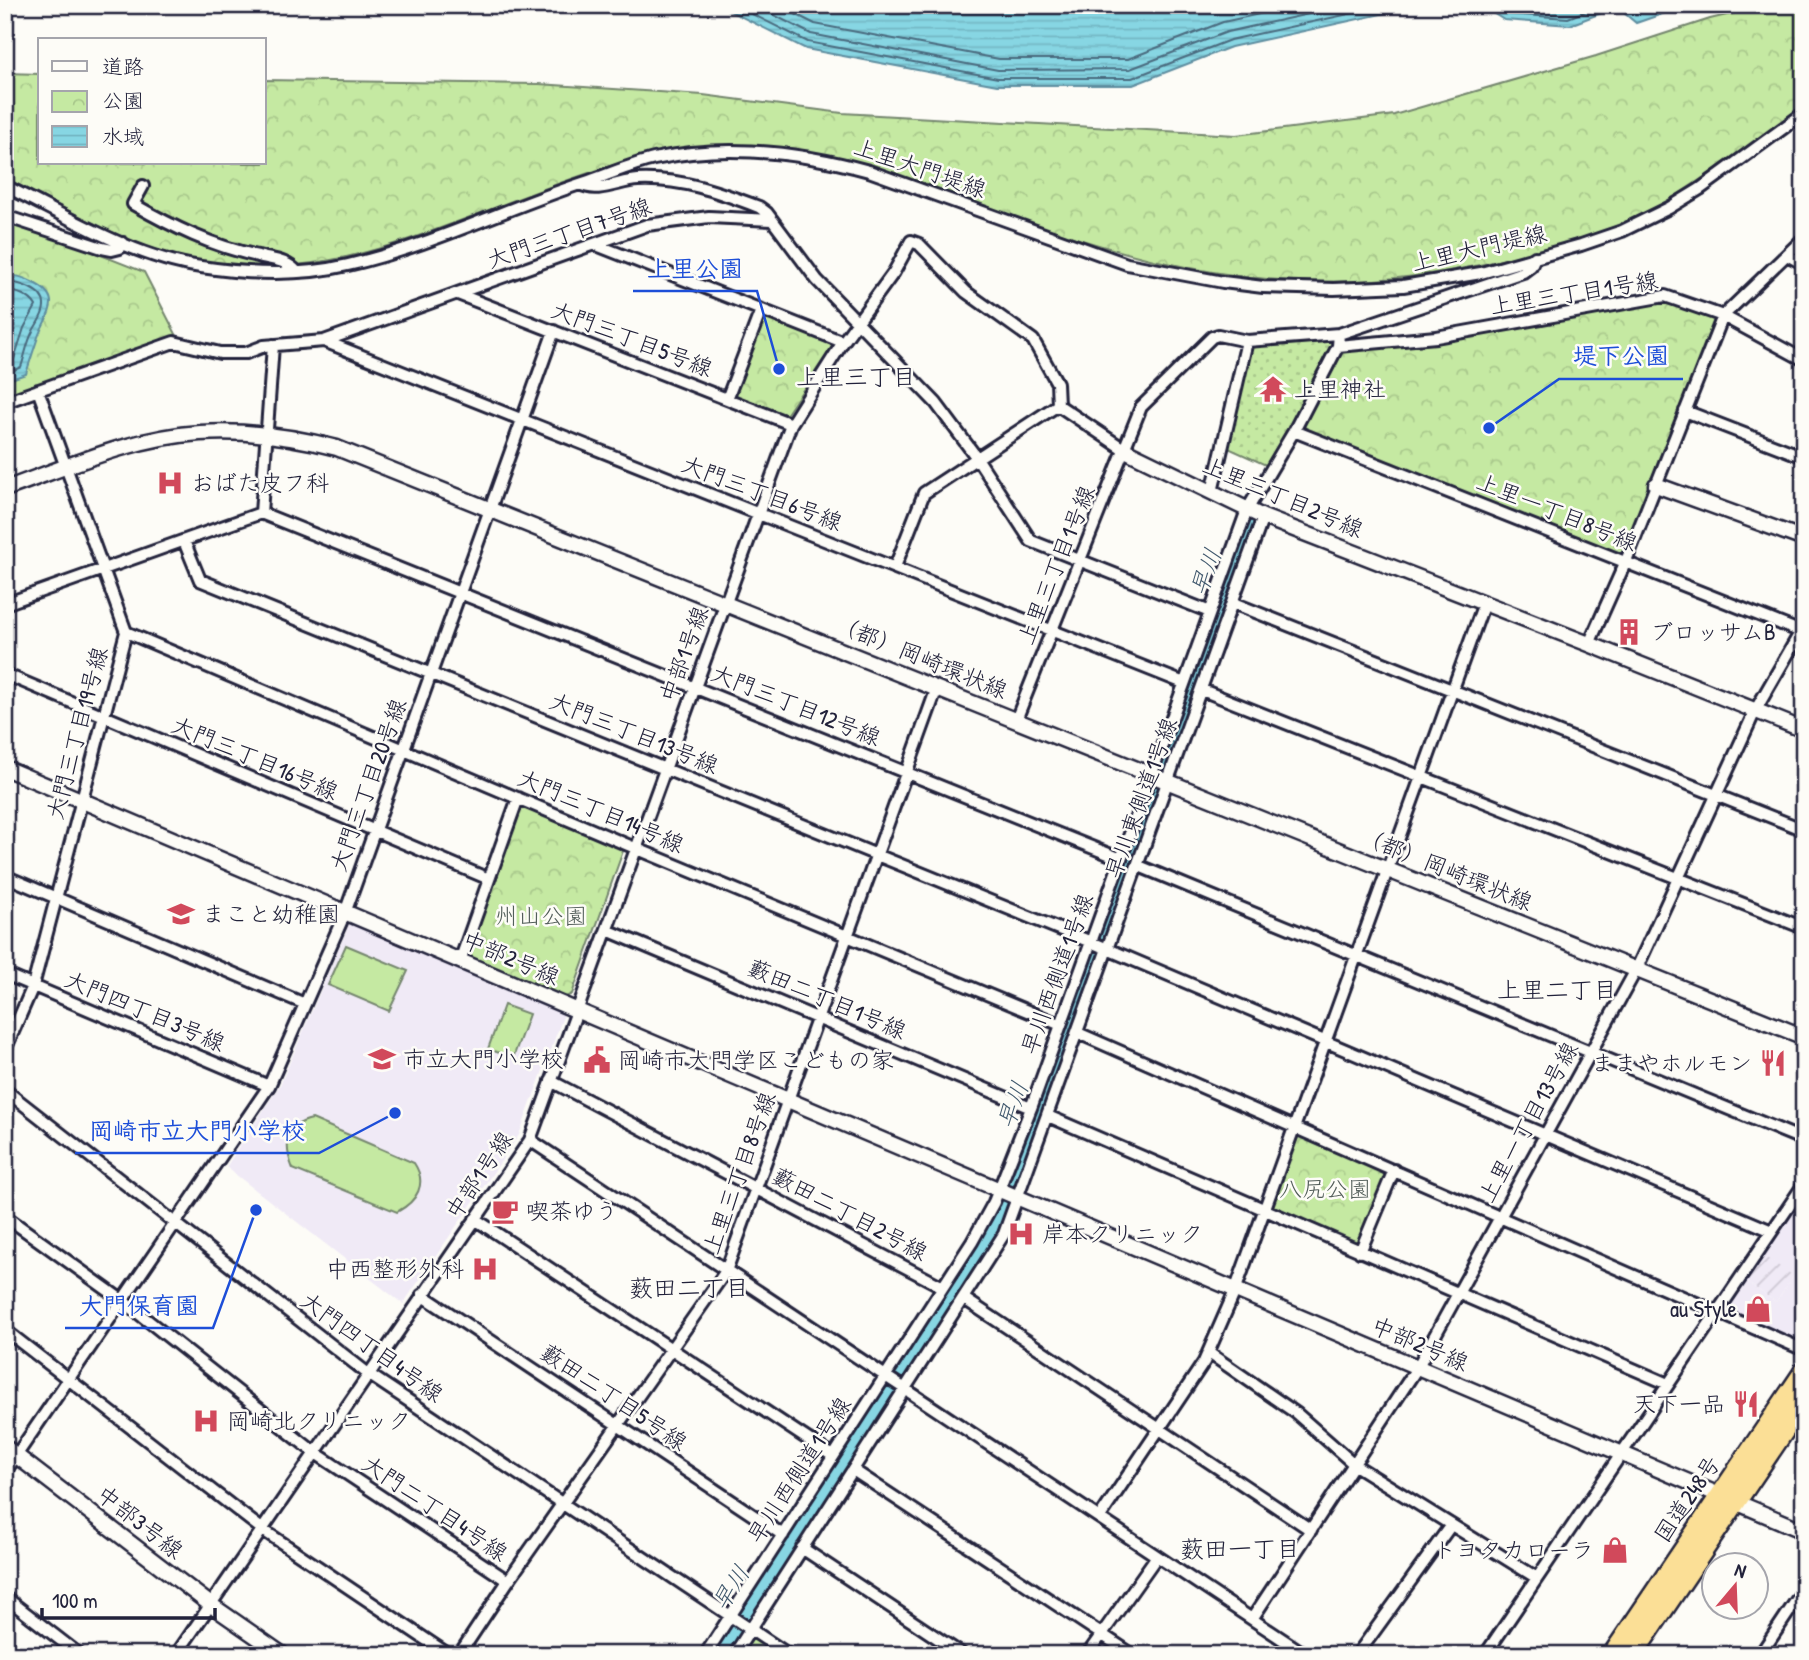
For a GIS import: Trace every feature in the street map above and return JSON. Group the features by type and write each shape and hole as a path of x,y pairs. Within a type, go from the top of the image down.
{"highway":[{"name":"国道248号","path":"1612,1655 1804,1371"},
{"name":"国道248号","path":"1633,1655 1804,1402"}],"street":[{"name":"上里大門堤線","path":"5,186 123,243 197,267 234,271 297,272 348,265 419,243 652,159 722,151 767,152 816,158 869,171 1127,264 1263,287 1334,289 1403,286 1481,273 1622,231 1700,189 1804,113"},
{"path":"580,184 586,187 607,187 637,180 701,186 759,207 817,280 936,403 977,458 1031,541 1210,612"},
{"path":"143,187 133,204 168,224 234,251 282,261 297,272"},
{"path":"5,216 102,248 112,250 120,248 123,243"},
{"name":"大門三丁目7号線","path":"5,401 174,342 220,353 246,353 264,346 324,341 647,225 709,217 772,220"},
{"path":"1588,644 1626,561 1723,316 1804,238"},
{"path":"858,323 894,272 911,241 919,244 966,292 1033,340 1057,383 1058,405 924,494 895,567"},
{"path":"594,244 843,342"},
{"path":"1787,254 1804,264"},
{"path":"1338,340 1523,272 1531,266 1535,257"},
{"name":"大門三丁目5号線","path":"458,294 790,424"},
{"name":"上里三丁目1号線","path":"1016,720 1141,407 1212,337 1218,335 1247,341 1436,337 1665,296 1723,316 1804,360"},
{"path":"727,399 761,310"},
{"name":"中部1号線","path":"176,1655 530,1139 790,424 858,323"},
{"name":"大門三丁目20号線","path":"5,1472 11,1451 69,1379 269,1086 345,913 554,331"},
{"name":"早川西側道1号線","path":"705,1655 972,1242 999,1190 1247,510 1294,430 1338,340"},
{"name":"大門三丁目6号線","path":"324,341 1184,683"},
{"path":"1212,492 1247,341"},
{"path":"5,604 261,513 273,345"},
{"name":"大門三丁目19号線","path":"5,1049 33,986 126,632 38,390"},
{"name":"上里三丁目2号線","path":"1058,405 1125,450 1247,510 1804,730"},
{"path":"1685,411 1804,457"},
{"name":"上里一丁目8号線","path":"1294,430 1803,630"},
{"name":"（都）岡崎環状線","path":"5,489 157,439 197,433 267,434 299,438 337,448 1804,1037"},
{"path":"1656,485 1804,539"},
{"name":"大門三丁目12号線","path":"261,513 1121,859"},
{"name":"早川東側道1号線","path":"853,1469 1004,1234 1264,517"},
{"name":"大門三丁目13号線","path":"184,541 200,580 1108,949 1772,1231"},
{"path":"1233,603 1804,831"},
{"path":"1100,1517 1209,1353 1236,1291 1484,603"},
{"name":"上里一丁目13号線","path":"1252,1619 1417,1368 1636,970 1755,711 1803,630"},
{"name":"大門三丁目14号線","path":"126,632 1061,1025"},
{"name":"大門三丁目16号線","path":"5,674 489,879"},
{"name":"上里三丁目8号線","path":"459,1655 726,1270 937,688"},
{"path":"1202,690 1804,928"},
{"name":"中部2号線","path":"5,768 1804,1531"},
{"path":"460,961 518,798"},
{"path":"1139,866 1804,1140"},
{"path":"5,876 305,1004"},
{"name":"藪田二丁目1号線","path":"607,930 1031,1108"},
{"name":"大門四丁目3号線","path":"5,974 269,1086"},
{"path":"1077,1033 1804,1350"},
{"name":"藪田二丁目2号線","path":"551,1081 943,1287"},
{"name":"大門四丁目4号線","path":"5,1090 368,1373 750,1629"},
{"path":"1048,1116 1668,1384"},
{"path":"530,1139 1306,1655"},
{"path":"1360,1252 1394,1170"},
{"path":"1485,1655 1804,1184"},
{"name":"大門二丁目4号線","path":"5,1216 122,1301 314,1452 508,1581"},
{"path":"475,1219 833,1456"},
{"name":"藪田二丁目5号線","path":"422,1295 783,1535"},
{"path":"963,1298 1311,1531"},
{"path":"5,1330 262,1530 449,1655"},
{"path":"1209,1353 1296,1413 1355,1465 1537,1578"},
{"name":"中部3号線","path":"11,1451 211,1605 283,1655"},
{"path":"734,1655 853,1469 1133,1655"},
{"path":"1357,1655 1451,1525"},
{"path":"802,1549 963,1655"},
{"path":"1087,1655 1157,1556"},
{"path":"1759,1655 1804,1590"},
{"path":"5,1597 80,1655"},
{"path":"750,1629 789,1655"}],"shaded area":[{"path":"352,923 564,1014 519,1135 403,1304 226,1167 280,1085"},
{"path":"1804,1194 1803,1343 1729,1313 1728,1306 1745,1281 1776,1302 1793,1277 1762,1255"},
{"path":"1762,1255 1794,1276 1776,1302 1745,1281"}],"green space":[{"path":"1769,5 1793,5 1804,19 1804,108 1678,194 1649,211 1606,230 1510,258 1446,272 1385,279 1326,282 1269,279 1212,272 1154,260 1033,224 890,173 816,153 779,147 712,146 658,154 580,176 392,244 304,264 258,267 211,263 140,244 5,178 5,73 38,74 38,164 266,164 266,80 539,84 703,95 842,113 1236,135 1394,115 1596,56 1710,19"},
{"path":"5,220 144,272 178,338 169,338 5,396"},
{"path":"1665,301 1713,317 1715,321 1623,552 1618,554 1306,430 1304,425 1340,352"},
{"path":"766,317 831,343 832,347 783,416 734,396 732,392 761,320"},
{"path":"1331,339 1332,344 1294,421 1268,466 1226,447 1249,350 1257,345"},
{"name":"州山公園","path":"526,807 622,848 623,851 572,994 564,998 470,958 468,954 520,808"},
{"path":"346,945 408,971 389,1011 328,985"},
{"path":"504,1005 529,1014 513,1058 488,1049"},
{"path":"312,1119 414,1163 420,1178 415,1197 397,1212 293,1169 288,1152 291,1131"},
{"name":"八尻公園","path":"1297,1136 1385,1172 1387,1178 1361,1242 1355,1244 1274,1209 1273,1205"},
{"path":"750,1640 755,1640 777,1655 741,1655"}],"water":[{"path":"718,5 1422,5 1231,47 1133,85 997,85 806,49"},
{"path":"1480,5 1688,5 1636,23 1617,7 1570,25 1504,20"},
{"path":"5,275 19,277 42,288 51,300 51,306 26,374 5,381"}],"waterway":[{"name":"早川","path":"719,1655 986,1241 1004,1208 1252,523"}],"place":[{"name":"上里公園","path":"779,369"},
{"name":"上里神社","path":"1273,389"},
{"name":"堤下公園","path":"1489,428"},
{"name":"おばた皮フ科","path":"170,483"},
{"name":"ブロッサムB","path":"1629,632"},
{"name":"まこと幼稚園","path":"181,914"},
{"name":"市立大門小学校","path":"382,1059"},
{"name":"岡崎市大門学区こどもの家","path":"597,1060"},
{"name":"ままやホルモン","path":"1773,1063"},
{"name":"岡崎市立大門小学校","path":"395,1113"},
{"name":"大門保育園","path":"256,1210"},
{"name":"喫茶ゆう","path":"505,1211"},
{"name":"岸本クリニック","path":"1021,1234"},
{"name":"中西整形外科","path":"485,1269"},
{"name":"au Style","path":"1758,1309"},
{"name":"天下一品","path":"1746,1404"},
{"name":"岡崎北クリニック","path":"206,1421"},
{"name":"トヨタカローラ","path":"1615,1550"}],"district":[{"name":"上里三丁目","path":"856,377"},
{"name":"上里二丁目","path":"1557,990"},
{"name":"薮田二丁目","path":"689,1288"},
{"name":"薮田一丁目","path":"1240,1549"}]}
